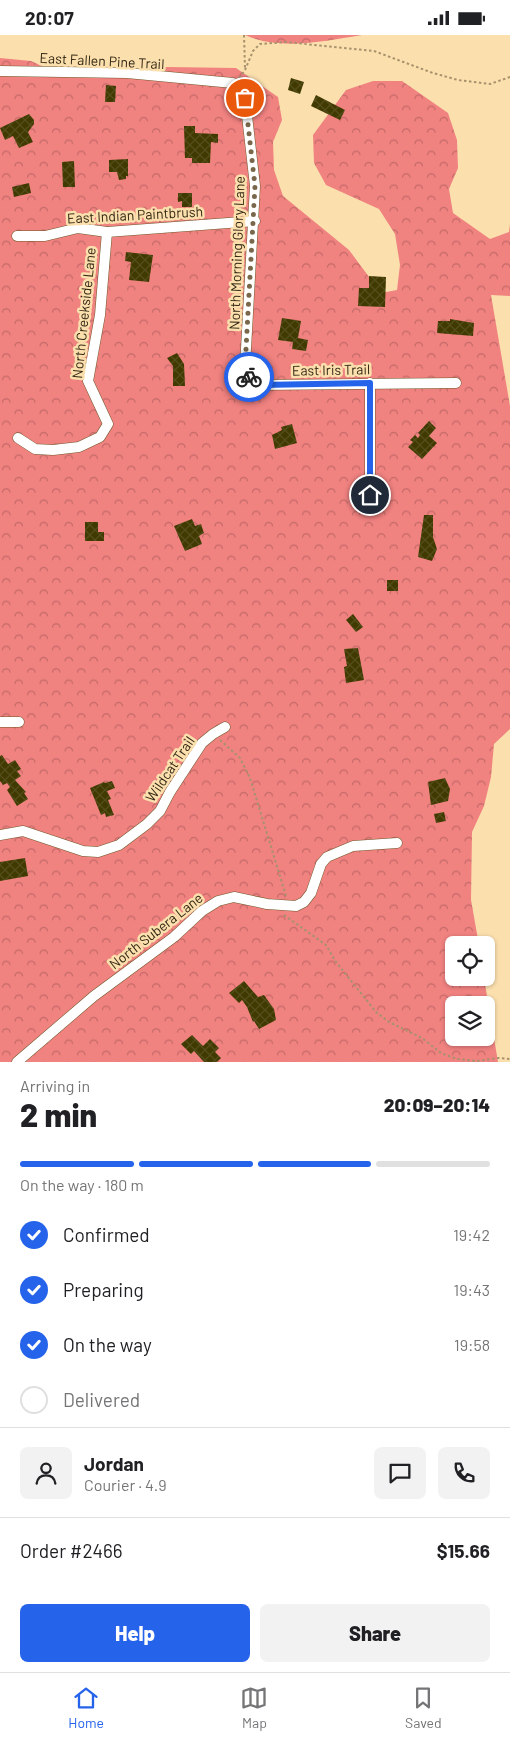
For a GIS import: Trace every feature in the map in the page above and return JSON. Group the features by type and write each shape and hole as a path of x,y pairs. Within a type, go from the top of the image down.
{"street":[{"name":"East Fallen Pine Trail","path":"0,71 127,73 234,83"},
{"name":"North Morning Glory Lane","path":"234,83 245,98 255,186 245,367"},
{"name":"East Indian Paintbrush","path":"17,236 45,236 78,228 107,231 254,221"},
{"name":"North Creekside Lane","path":"18,438 35,449 53,450 79,447 100,437 108,424 88,381 100,315 107,231"},
{"name":"East Iris Trail","path":"245,367 249,378 261,385 456,383"},
{"path":"370,383 370,495"},
{"path":"0,722 19,722"},
{"name":"Wildcat Trail","path":"0,835 23,831 83,851 98,852 119,845 147,824 160,811 202,743 225,727"},
{"path":"286,910 304,902 311,893 321,864 327,857 354,846 397,843"},
{"name":"North Subera Lane","path":"17,1062 94,996 174,937 202,911 218,901 234,897 286,910"}],"path":[{"path":"244,35 245,70"},
{"path":"234,83 245,70 253,51 260,44 286,42 374,51 433,73 458,80 490,84 510,77"},
{"path":"213,734 240,758 250,778 286,910 326,945 336,962 376,1012 389,1022 422,1038 441,1053 457,1059 477,1061 498,1058 510,1059"}],"green space":[{"path":"245,35 362,35 318,42 288,44 273,43"},
{"path":"0,58 31,61 58,73 91,75 167,67 236,68 278,97 282,120 273,142 274,170 283,196 349,250 381,293 397,290 400,265 395,234 379,209 326,185 314,163 313,135 346,90 373,81 402,81 448,113 457,140 458,168 449,189 453,213 490,239 509,232 510,224 510,296 491,295 510,406 510,729 494,744 491,777 484,806 472,832 471,900 477,936 445,936 445,986 485,986 487,996 445,996 445,1046 495,1046 495,1044 498,1062 0,1062"}],"building":[{"path":"291,78 304,82 300,94 288,90"},
{"path":"106,85 116,86 115,102 105,102"},
{"path":"316,95 345,110 340,120 311,106"},
{"path":"29,114 34,120 34,124 28,132 33,142 19,148 13,136 5,140 0,128"},
{"path":"184,126 195,126 195,133 218,134 218,143 211,142 210,163 192,163 192,158 185,158"},
{"path":"128,159 128,176 126,176 126,179 119,180 117,172 109,172 109,160"},
{"path":"74,161 75,187 63,187 62,162"},
{"path":"29,183 31,193 14,197 12,187"},
{"path":"178,193 192,193 192,207 182,207 182,201 178,202"},
{"path":"126,252 153,255 149,282 129,280 131,262 125,261"},
{"path":"369,276 386,277 385,307 358,306 359,288 369,288"},
{"path":"282,318 301,321 298,338 308,340 306,351 292,349 293,342 278,340"},
{"path":"450,319 474,323 473,336 437,333 438,321 450,321"},
{"path":"177,353 184,364 185,386 173,386 173,366 167,358"},
{"path":"429,421 436,428 429,436 437,443 422,459 408,447 413,442 410,440 415,435 418,438 420,435 418,433"},
{"path":"292,424 297,443 275,449 272,435 282,430 281,427"},
{"path":"424,515 433,515 433,537 437,549 432,561 418,557"},
{"path":"192,519 195,526 201,524 204,533 199,536 202,544 185,551 174,526"},
{"path":"85,522 98,522 98,532 104,532 104,541 85,541"},
{"path":"387,580 398,580 398,591 387,591"},
{"path":"353,614 363,627 356,632 346,620"},
{"path":"358,648 364,680 346,683 344,667 347,666 344,649"},
{"path":"2,755 8,764 15,760 21,769 17,771 21,776 15,780 26,792 24,793 28,799 17,806 7,790 10,787 7,783 3,785 0,781 0,756"},
{"path":"445,778 450,789 448,801 431,805 428,782"},
{"path":"112,781 115,788 107,791 111,799 108,800 114,815 106,817 105,813 101,815 90,788"},
{"path":"444,812 446,821 436,823 434,814"},
{"path":"25,858 28,876 0,881 0,862"},
{"path":"244,981 258,997 264,995 274,1009 276,1020 259,1029 253,1022 242,1000 239,1003 229,993"},
{"path":"192,1035 203,1046 210,1039 219,1048 215,1052 221,1058 217,1062 204,1062 194,1051 191,1054 181,1044"}],"way so far":[{"path":"245,98 255,186 245,367 249,377"}],"route":[{"path":"249,377 261,385 370,383 370,495"}]}
